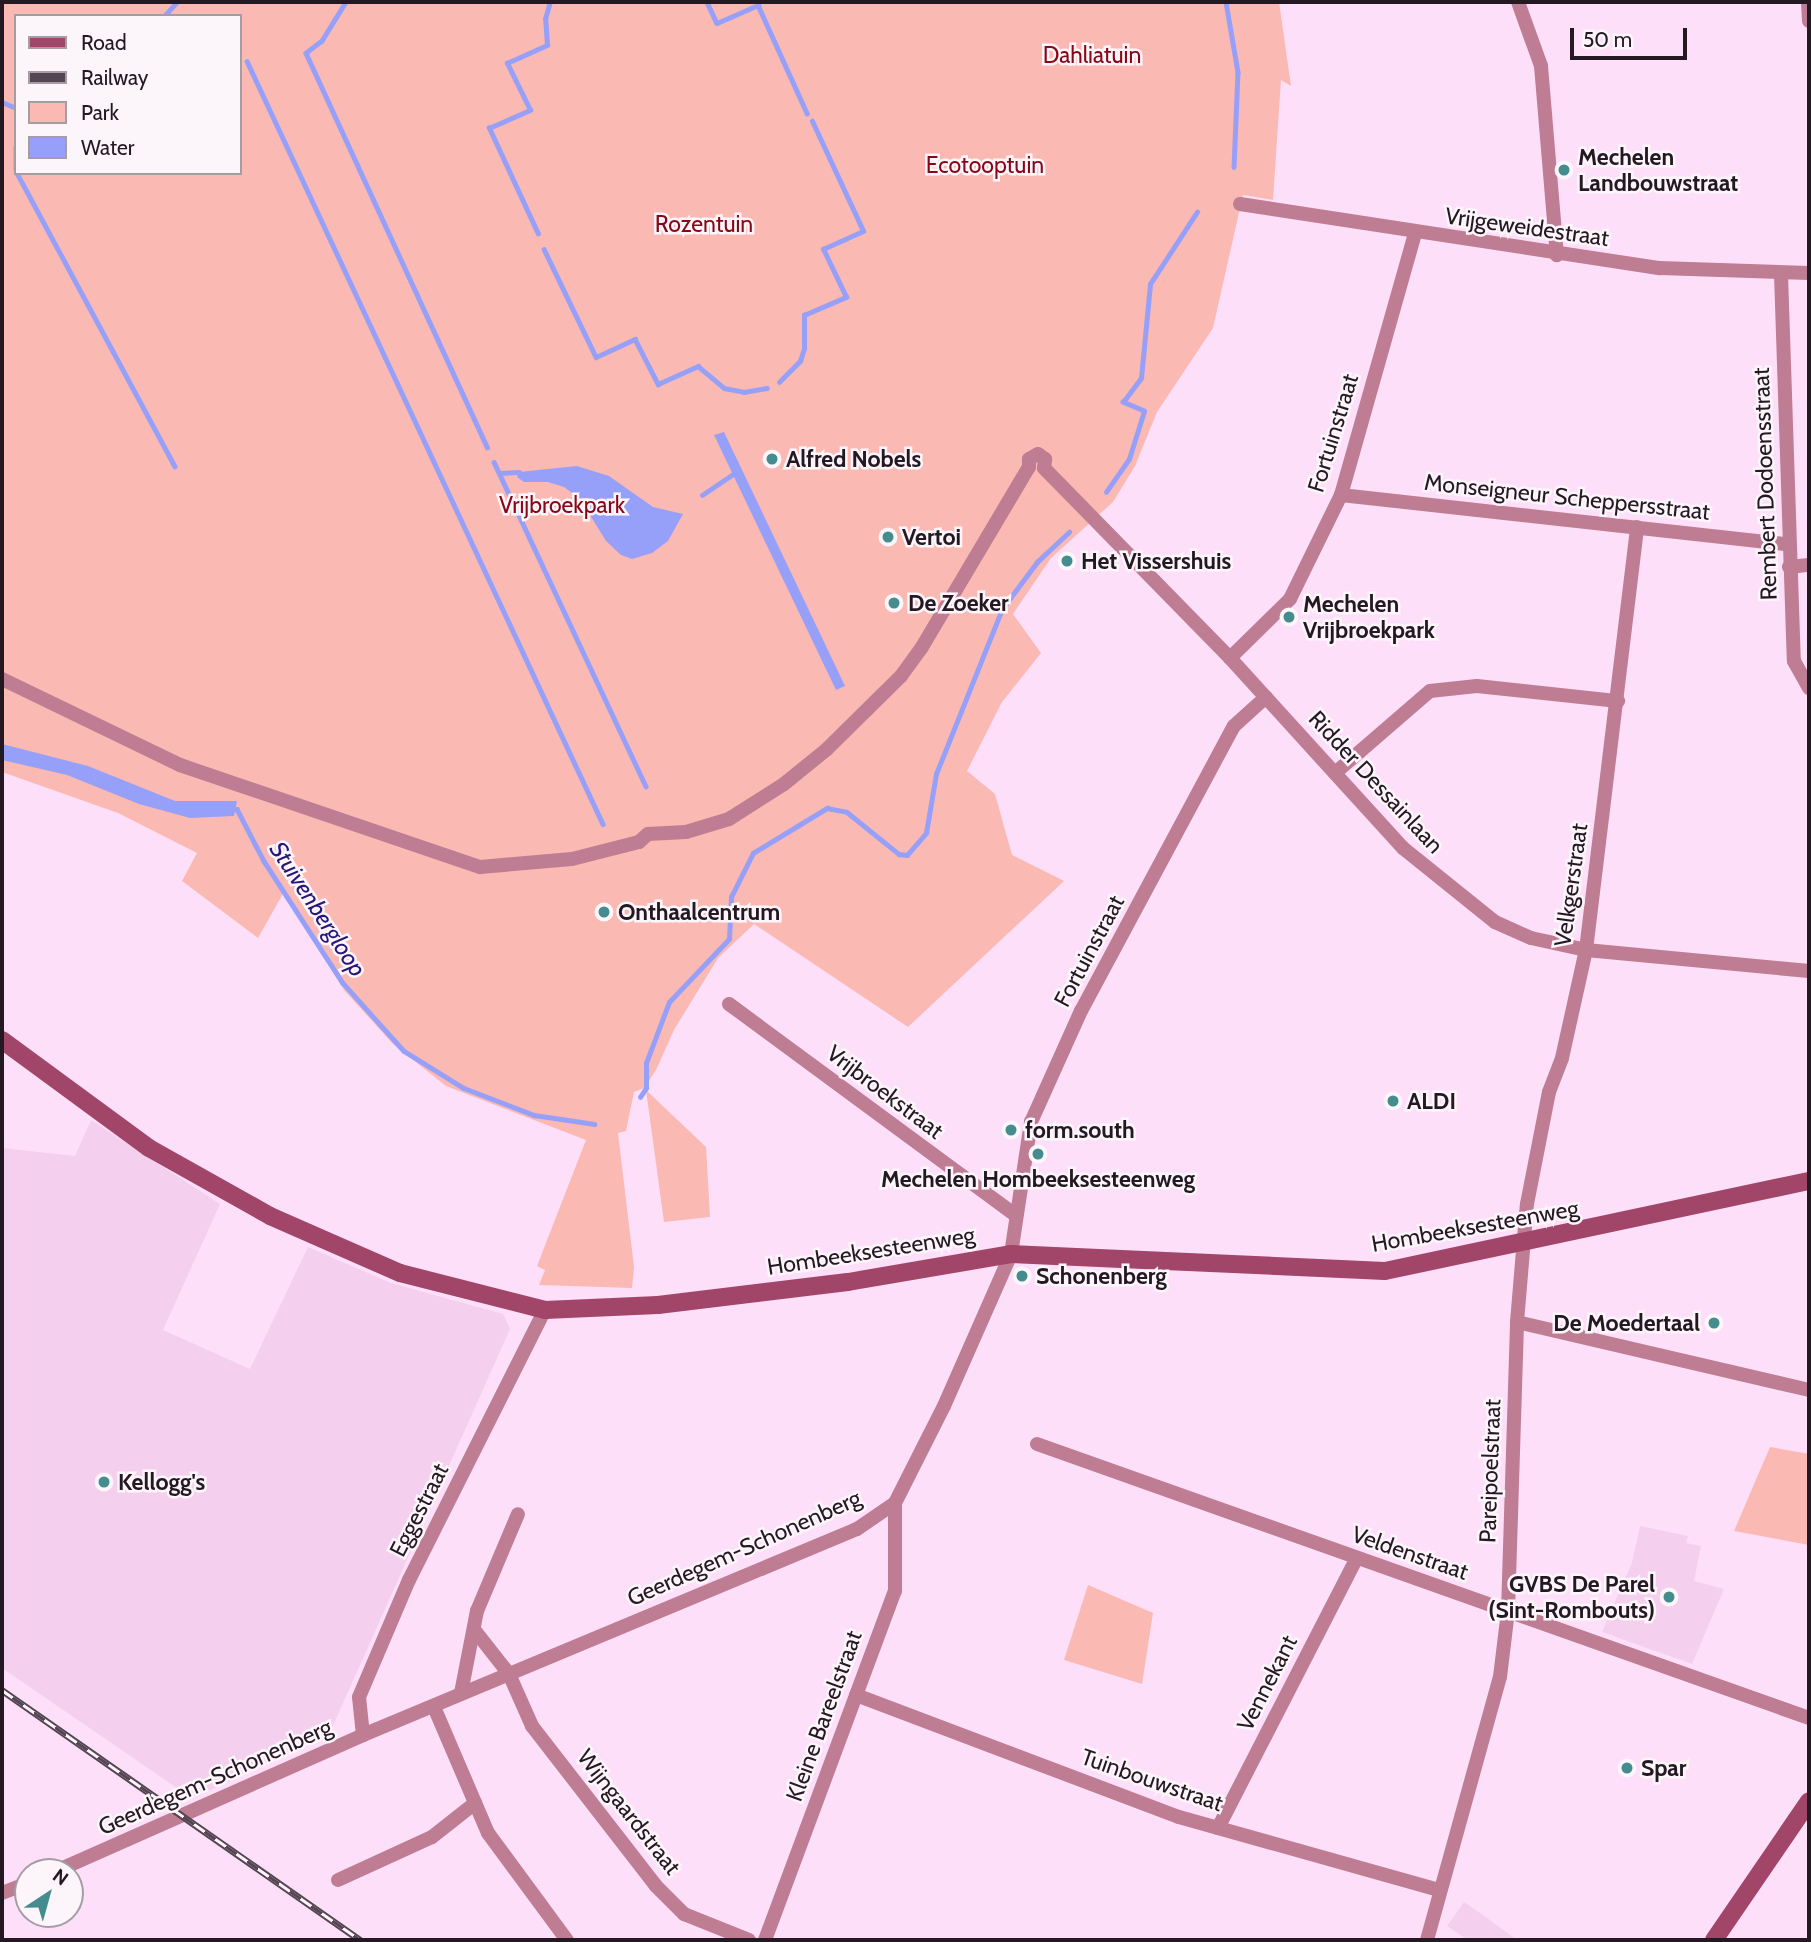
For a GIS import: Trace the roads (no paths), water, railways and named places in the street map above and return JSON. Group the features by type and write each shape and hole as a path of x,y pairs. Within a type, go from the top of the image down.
{"main road":[{"name":"Hombeeksesteenweg","path":"2,1040 149,1148 270,1216 400,1273 545,1310 659,1305 848,1282 1011,1254 1385,1271 1524,1245 1809,1181"},
{"path":"1714,1940 1809,1801"}],"street":[{"path":"1518,2 1541,66 1557,255"},
{"path":"1808,2 1809,21"},
{"name":"Vrijgeweidestraat","path":"1240,205 1415,234 1660,268 1781,274 1809,272"},
{"name":"Fortuinstraat","path":"1230,658 1290,599 1341,495 1415,234"},
{"name":"Rembert Dodoensstraat","path":"1781,274 1787,544 1794,662 1809,688"},
{"name":"Ridder Dessainlaan","path":"2,678 180,765 480,867 572,859 639,842 648,834 686,832 729,819 784,785 827,749 893,684 922,647 1040,459 1230,658 1403,848 1494,922 1531,938 1586,950 1809,971"},
{"name":"Monseigneur Scheppersstraat","path":"1341,495 1787,544"},
{"name":"Velkgerstraat","path":"1524,1245 1549,1092 1562,1058 1586,950 1637,527"},
{"path":"1789,567 1809,565"},
{"path":"1335,774 1430,691 1477,687 1618,701"},
{"name":"Fortuinstraat","path":"1011,1254 1031,1122 1081,1011 1234,726 1266,697"},
{"name":"Vrijbroekstraat","path":"729,1004 1015,1215"},
{"name":"Pareipoelstraat","path":"1427,1940 1500,1677 1508,1611 1517,1322 1524,1245"},
{"name":"Geerdegem-Schonenberg","path":"84,1859 363,1735 435,1707 461,1693 857,1529 895,1503 944,1406 1011,1254"},
{"name":"Eggestraat","path":"363,1735 359,1697 409,1580 545,1310"},
{"path":"1517,1322 1809,1390"},
{"name":"Veldenstraat","path":"1037,1444 1809,1718"},
{"name":"Kleine Bareelstraat","path":"765,1940 895,1591 895,1503"},
{"path":"461,1693 476,1632 477,1611 518,1514"},
{"name":"Vennekant","path":"1219,1828 1356,1559"},
{"name":"Wijngaardstraat","path":"476,1632 509,1674 532,1727 656,1886 684,1914 749,1940"},
{"name":"Tuinbouwstraat","path":"856,1695 1179,1817 1439,1890"},
{"path":"435,1707 488,1833 567,1940"},
{"path":"338,1880 432,1837 475,1803"}],"water":[{"path":"724,432 845,686 836,690 714,435"},
{"path":"577,466 609,476 653,507 683,514 668,541 652,553 632,559 621,555 606,541 580,499 564,487 548,482 524,482 517,477 519,472"},
{"path":"2,744 88,766 175,801 237,801 234,816 190,818 139,804 67,775 2,760"}],"waterway":[{"path":"166,14 177,2"},
{"path":"346,2 322,41 306,53 487,447"},
{"path":"538,234 489,128 530,110 507,63 547,45 545,19 550,2"},
{"path":"707,2 717,23 758,5 807,113"},
{"name":"Stuivenbergloop","path":"1226,2 1238,72 1234,167"},
{"path":"247,61 603,824"},
{"path":"2,102 14,107"},
{"path":"779,382 800,361 804,349 804,315 846,297 823,249 863,231 812,121"},
{"path":"18,175 175,466"},
{"name":"Stuivenbergloop","path":"1106,492 1129,459 1144,411 1123,402 1141,378 1150,284 1197,212"},
{"path":"544,249 596,357 635,339 658,384 698,366 724,388 744,392 767,388"},
{"path":"494,462 646,786"},
{"path":"500,473 519,472"},
{"path":"702,495 733,474"},
{"name":"Stuivenbergloop","path":"640,1097 646,1088 646,1063 669,1002 729,939 731,897 753,853 827,808 847,812 899,854 907,855 926,833 936,774 1002,609 1037,562 1069,532"},
{"name":"Stuivenbergloop","path":"231,810 237,809 264,861 343,983 404,1051 464,1088 534,1115 594,1124"}],"railway":[{"path":"2,1690 361,1940"}],"place":[{"name":"Mechelen Landbouwstraat","path":"1564,170"},
{"name":"Alfred Nobels","path":"772,459"},
{"name":"Vertoi","path":"888,537"},
{"name":"Het Vissershuis","path":"1067,561"},
{"name":"De Zoeker","path":"894,603"},
{"name":"Mechelen Vrijbroekpark","path":"1289,617"},
{"name":"Onthaalcentrum","path":"604,912"},
{"name":"ALDI","path":"1393,1101"},
{"name":"form.south","path":"1011,1130"},
{"name":"Mechelen Hombeeksesteenweg","path":"1038,1154"},
{"name":"Schonenberg","path":"1022,1276"},
{"name":"De Moedertaal","path":"1714,1323"},
{"name":"Kellogg's","path":"104,1482"},
{"name":"GVBS De Parel (Sint-Rombouts)","path":"1669,1597"},
{"name":"Spar","path":"1627,1768"}],"park label":[{"name":"Dahliatuin","path":"1092,55"},
{"name":"Ecotooptuin","path":"985,165"},
{"name":"Rozentuin","path":"704,224"},
{"name":"Vrijbroekpark","path":"562,505"}]}
